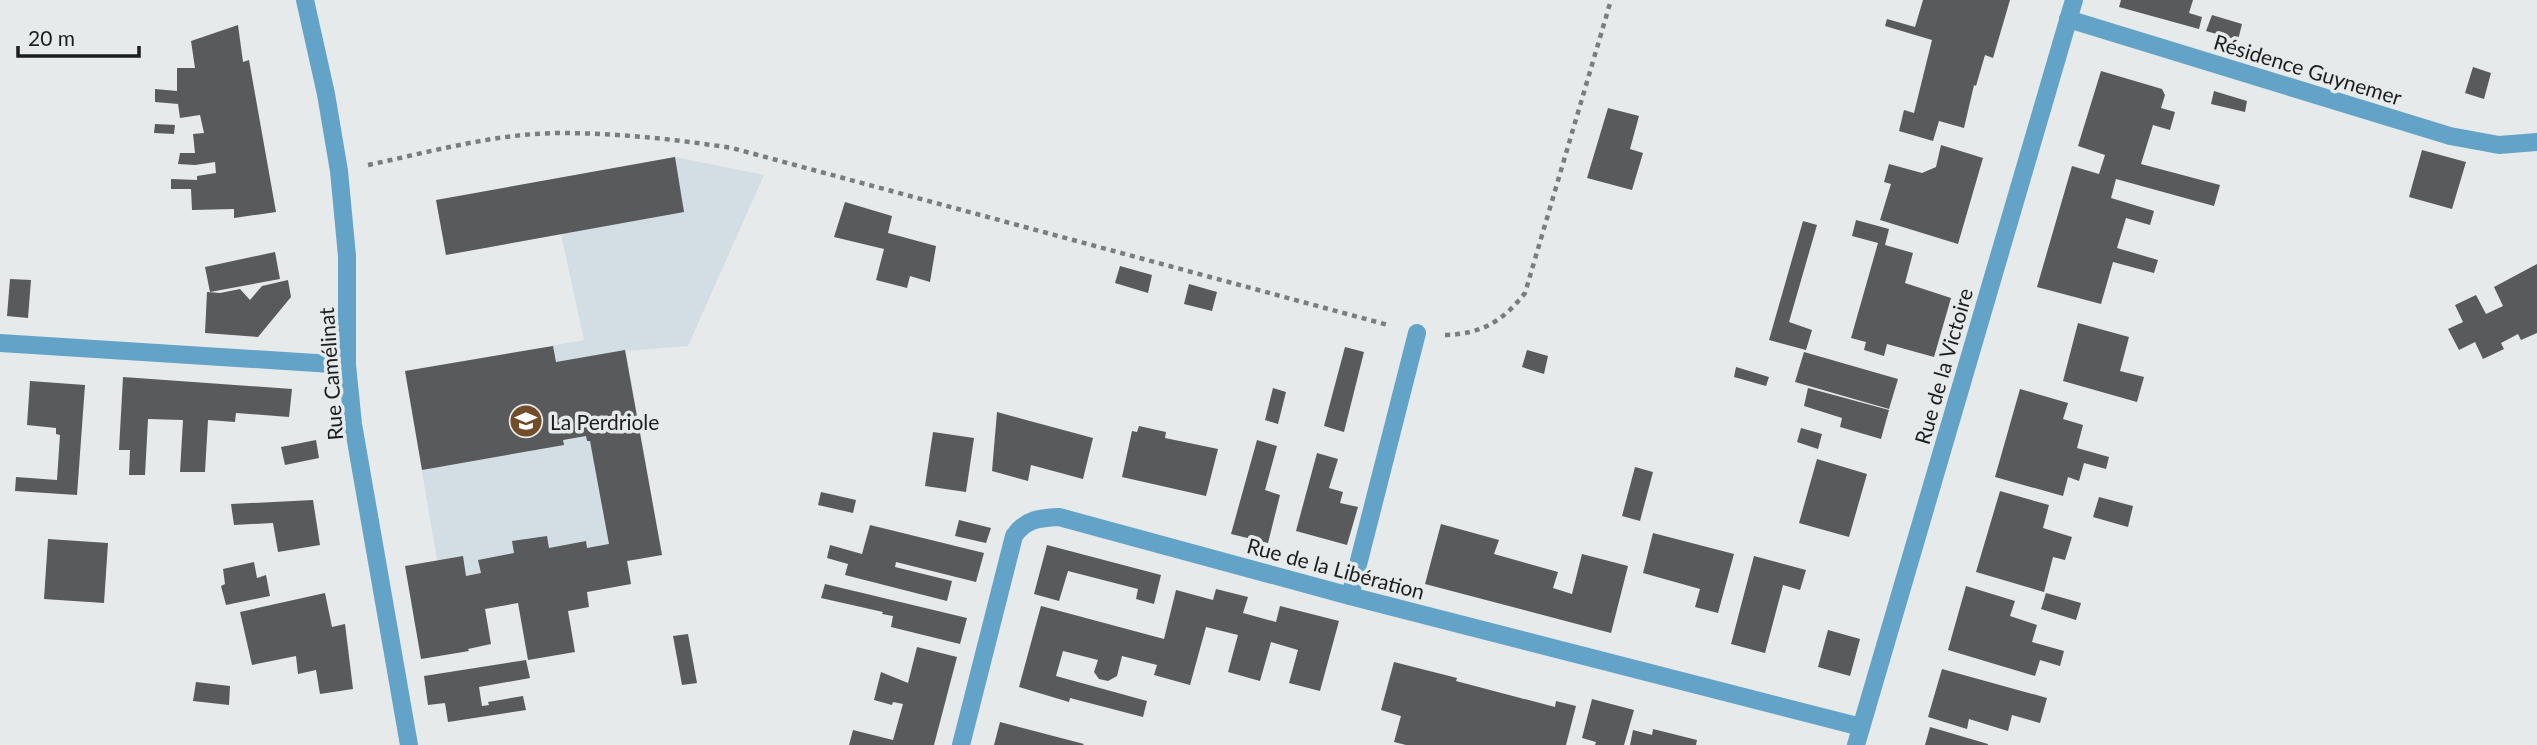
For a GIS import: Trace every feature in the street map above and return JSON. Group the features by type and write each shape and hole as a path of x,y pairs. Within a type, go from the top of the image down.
{"street":[{"name":"Rue Camélinat","path":"305,0 340,171 347,256 347,365 353,424 409,745"},
{"name":"Rue de la Victoire","path":"1856,745 2074,0"},
{"name":"Résidence Guynemer","path":"2068,19 2450,136 2499,145 2537,142"},
{"path":"1350,596 1418,333"},
{"path":"0,343 347,365"},
{"name":"Rue de la Libération","path":"961,745 1010,547 1020,527 1031,520 1059,517 1350,596 1861,727"}],"path":[{"path":"340,171 481,141 555,133 660,137 732,148 1418,333 1455,335 1497,323 1525,293 1611,0"}],"shaded area":[{"name":"La Perdriole","path":"675,157 764,175 688,346 626,351 662,555 628,561 631,584 414,620 437,560 405,371 584,340 561,234 446,255 436,200"}],"building":[{"path":"1923,0 2010,0 1993,58 1985,55 1976,86 1974,85 1964,128 1939,121 1933,141 1899,131 1904,110 1914,113 1932,40 1885,26 1887,19 1915,27"},
{"path":"2121,0 2193,0 2189,13 2202,17 2199,29 2119,7"},
{"path":"2212,15 2242,24 2238,40 2206,31"},
{"path":"238,25 243,62 249,60 276,212 234,218 234,209 192,210 191,189 171,189 171,179 197,180 197,176 216,173 215,162 178,164 180,153 195,153 193,134 204,133 200,115 180,118 178,104 155,102 155,89 177,91 177,68 195,68 191,41"},
{"path":"2473,67 2491,73 2484,99 2465,93"},
{"path":"2101,71 2162,89 2165,95 2161,108 2175,112 2170,130 2153,125 2141,164 2220,185 2214,206 2116,179 2111,198 2154,211 2150,225 2126,218 2117,248 2158,260 2154,273 2113,262 2101,304 2037,287 2072,166 2099,174 2105,155 2078,146"},
{"path":"2214,91 2247,101 2245,112 2211,104"},
{"path":"1608,108 1639,116 1630,149 1643,153 1632,190 1587,178"},
{"path":"155,124 175,125 174,134 154,133"},
{"path":"1941,145 1983,158 1958,244 1880,220 1891,184 1884,182 1889,164 1922,173 1936,167"},
{"path":"2422,150 2466,162 2452,209 2409,197"},
{"path":"675,157 684,212 446,255 436,200"},
{"path":"845,202 892,216 888,233 936,246 930,282 910,276 907,288 876,280 884,249 834,237"},
{"path":"1856,220 1889,229 1885,245 1913,253 1905,283 1951,298 1934,357 1887,344 1884,356 1864,350 1866,342 1851,338 1878,243 1852,236"},
{"path":"1803,221 1817,225 1789,322 1812,330 1806,350 1769,340"},
{"path":"275,252 280,279 210,292 205,267"},
{"path":"2537,264 2537,333 2521,340 2518,334 2501,343 2504,349 2483,359 2475,342 2459,350 2448,329 2463,322 2455,305 2476,295 2486,314 2503,306 2494,287"},
{"path":"1120,266 1152,275 1148,293 1115,283"},
{"path":"10,279 31,280 28,318 7,316"},
{"path":"288,280 291,297 258,337 205,333 207,292 220,293 240,289 250,300 262,286"},
{"path":"1189,284 1217,292 1212,311 1184,304"},
{"path":"2078,323 2129,337 2120,371 2144,377 2137,402 2063,381"},
{"path":"553,346 556,362 625,350 662,555 627,561 631,584 587,592 589,607 568,611 575,652 528,660 518,603 485,609 491,644 468,649 469,651 421,659 405,566 463,556 466,576 481,573 478,560 514,553 512,541 547,536 549,548 586,541 587,548 609,544 590,441 587,441 586,436 563,440 564,445 422,470 405,371"},
{"path":"1345,347 1364,352 1344,432 1324,426"},
{"path":"1527,350 1548,356 1544,374 1522,367"},
{"path":"1804,352 1898,379 1889,409 1795,382"},
{"path":"1736,367 1769,377 1766,386 1734,377"},
{"path":"123,377 292,389 289,417 236,413 235,422 208,420 205,472 180,472 183,420 148,419 145,475 129,475 130,450 119,450"},
{"path":"30,381 85,385 77,495 15,491 16,477 57,480 60,435 56,434 56,428 27,425"},
{"path":"1273,388 1286,392 1278,424 1265,420"},
{"path":"1808,388 1889,410 1881,439 1840,427 1842,418 1804,406"},
{"path":"2020,389 2068,403 2063,419 2083,425 2077,448 2109,457 2106,469 2084,463 2079,481 2068,477 2063,496 1995,477"},
{"path":"997,412 1093,438 1083,479 1031,465 1028,481 992,471"},
{"path":"1139,426 1166,432 1165,438 1218,449 1206,496 1122,477 1132,431 1137,432"},
{"path":"1801,428 1822,434 1818,449 1797,442"},
{"path":"933,432 974,438 966,492 925,486"},
{"path":"316,440 319,458 285,465 281,447"},
{"path":"1257,440 1277,446 1265,490 1280,495 1268,543 1231,534"},
{"path":"1317,453 1338,459 1329,488 1343,492 1340,503 1358,507 1347,545 1296,531"},
{"path":"1817,459 1867,474 1849,537 1799,523"},
{"path":"1635,467 1653,472 1640,521 1622,516"},
{"path":"2000,491 2049,505 2043,528 2072,537 2065,560 2053,557 2044,592 1976,572"},
{"path":"821,492 856,500 853,513 818,505"},
{"path":"2099,497 2133,506 2128,527 2093,517"},
{"path":"313,500 320,545 278,552 273,523 234,525 231,504"},
{"path":"959,520 991,528 986,543 955,536"},
{"path":"1441,524 1499,540 1494,554 1558,572 1553,588 1572,594 1582,554 1628,566 1611,633 1425,584"},
{"path":"870,525 984,553 976,582 896,562 895,567 952,581 947,601 845,575 848,564 827,558 830,545 862,554"},
{"path":"1653,533 1734,554 1718,613 1695,607 1700,589 1643,573"},
{"path":"48,539 108,543 104,603 44,599"},
{"path":"1047,545 1161,575 1154,604 1136,599 1138,589 1068,571 1059,601 1034,594"},
{"path":"1754,556 1806,570 1800,590 1783,585 1765,653 1731,644"},
{"path":"254,562 257,578 266,575 270,596 226,605 221,586 225,584 223,569"},
{"path":"825,584 967,618 960,644 891,627 893,616 882,614 883,612 821,598"},
{"path":"1966,586 2015,601 2010,616 2037,625 2032,642 2064,651 2060,666 2040,660 2035,676 1948,650"},
{"path":"1216,589 1248,597 1243,613 1276,622 1280,606 1339,621 1320,691 1289,683 1298,650 1271,642 1260,681 1228,672 1238,635 1206,627 1190,685 1154,675 1157,665 1122,656 1117,676 1108,681 1099,679 1094,672 1098,660 1063,651 1056,676 1147,701 1143,717 1070,698 1069,702 1019,687 1041,606 1164,639 1176,590 1213,600"},
{"path":"325,593 332,627 345,624 353,689 320,694 316,670 298,674 296,656 252,665 240,612"},
{"path":"2046,593 2081,603 2076,620 2041,609"},
{"path":"1828,630 1860,639 1850,676 1818,667"},
{"path":"688,634 697,683 682,685 673,636"},
{"path":"917,647 957,657 934,745 849,745 853,730 893,740 903,704 893,702 892,705 874,700 881,672 908,683"},
{"path":"526,660 530,678 479,687 482,706 489,705 488,702 523,696 526,710 448,722 445,703 428,705 424,676"},
{"path":"1394,662 1555,707 1556,701 1576,706 1566,745 1406,745 1394,742 1401,716 1381,710"},
{"path":"1942,669 2047,698 2040,723 2012,715 2008,731 1969,719 1967,729 1928,717"},
{"path":"196,682 230,686 229,705 193,701"},
{"path":"1592,699 1634,710 1624,745 1595,745 1596,742 1582,738"},
{"path":"1000,722 1084,744 994,745"},
{"path":"1930,727 1988,744 1988,745 1925,745"},
{"path":"1653,729 1697,740 1696,745 1630,745 1633,730 1652,735"}],"place":[{"name":"La Perdriole","path":"526,421"}]}
